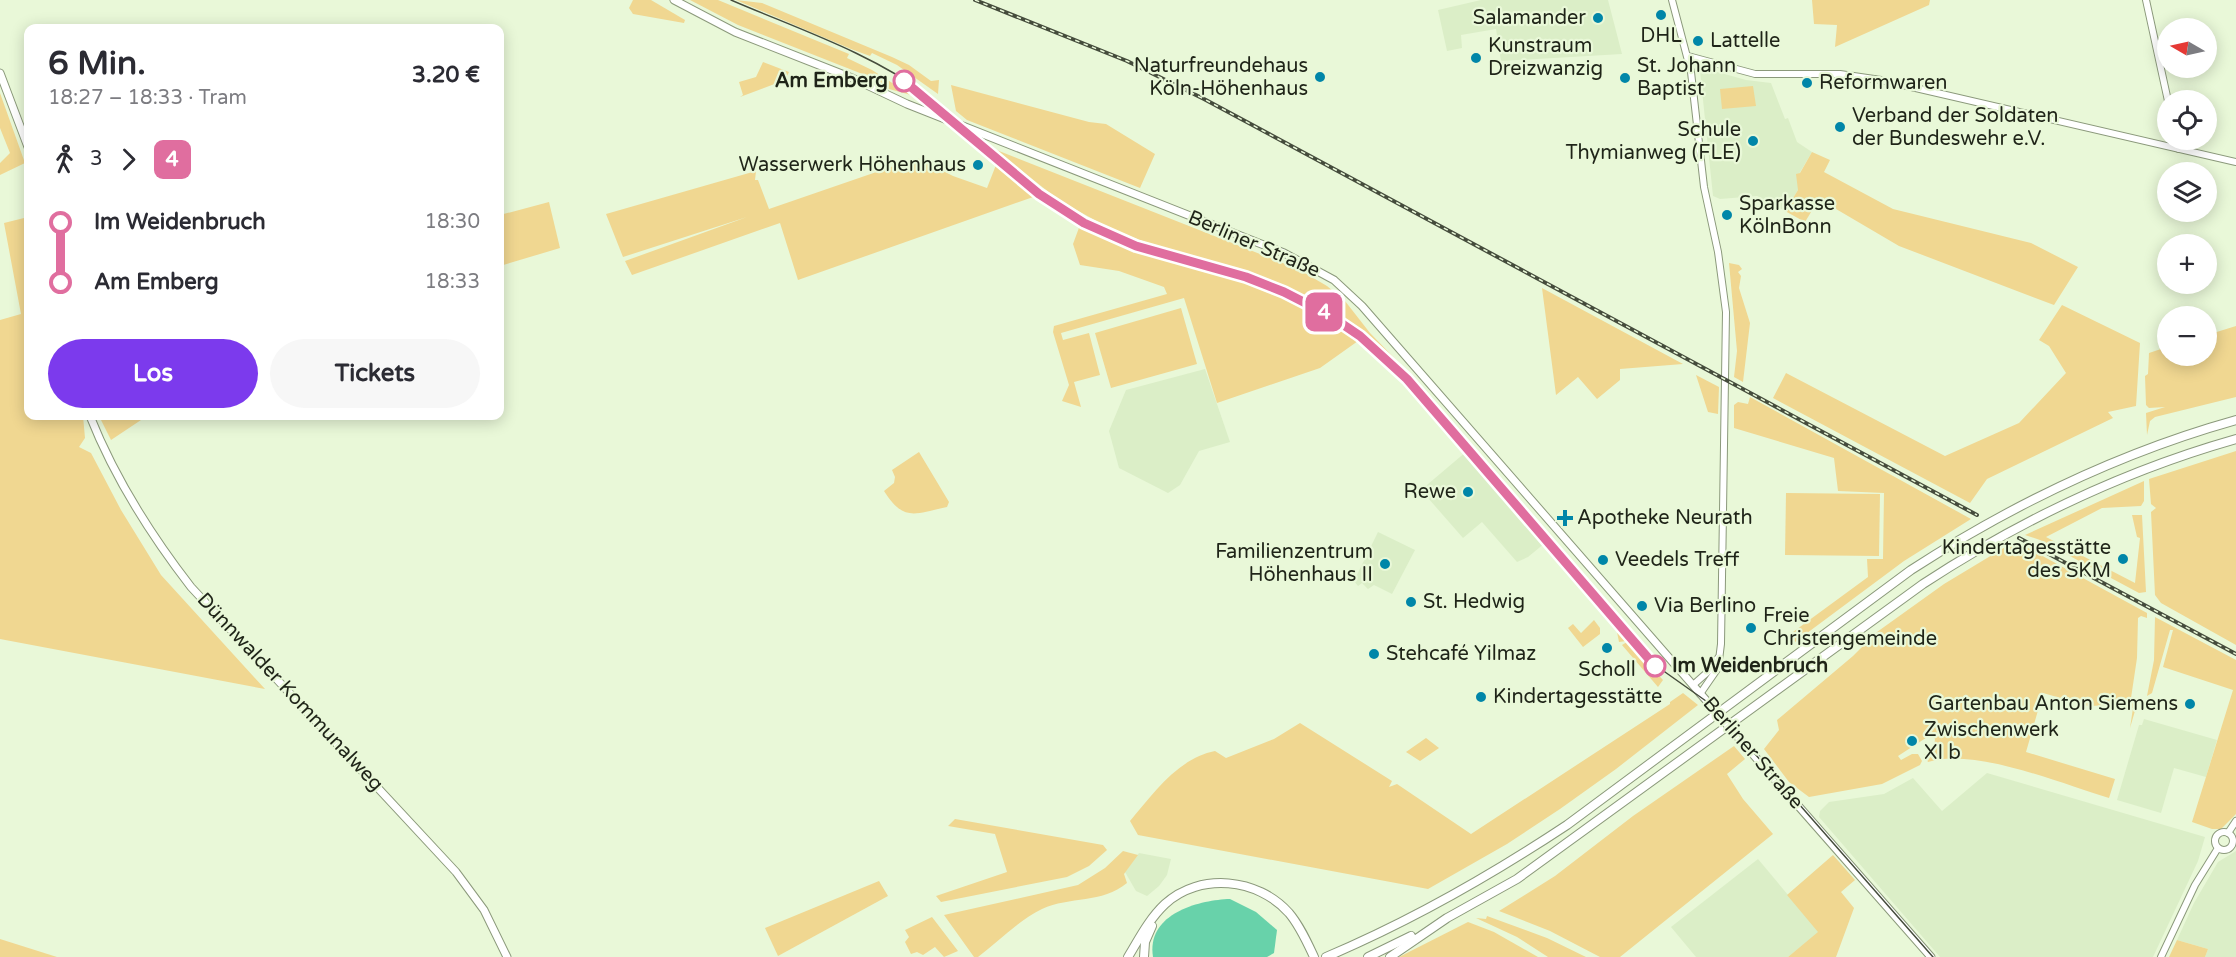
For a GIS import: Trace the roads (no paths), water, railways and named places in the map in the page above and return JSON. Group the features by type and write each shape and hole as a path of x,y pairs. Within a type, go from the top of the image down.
{"highway":[{"path":"1326,957 1441,902 1519,857 1623,784 1911,570 2008,510 2121,457 2236,420"},
{"path":"1368,957 1438,923 1517,879 1915,590 1982,546 2058,505 2125,476 2164,461 2236,439"},
{"path":"1128,957 1148,924 1171,899 1195,887 1222,883 1250,887 1274,899 1294,919 1310,955"},
{"path":"1144,957 1148,934 1169,907 1194,892 1221,887 1253,893 1273,905 1290,922 1310,955"},
{"path":"1390,957 1438,923"}],"main road":[{"name":"Berliner Straße","path":"674,0 735,32 852,78 984,135 1267,246 1334,280 1362,306 1931,957"},
{"path":"0,73 24,136"},
{"name":"Dünnwalder Kommunalweg","path":"92,420 124,489 165,553 192,587 461,878 484,910 507,957"}],"street":[{"path":"1672,0 1688,56 1704,187 1718,252 1726,312 1721,652 1715,674 1700,694"},
{"path":"2146,0 2166,90"},
{"path":"1688,56 1755,74 1840,74 1881,80 2157,144"},
{"path":"2183,150 2236,162"},
{"path":"1693,685 1710,670 1721,652"},
{"path":"2228,833 2232,838 2231,847 2225,850 2218,848 2215,842 2217,836 2228,833 2236,821"},
{"path":"2161,957 2194,885 2218,848"}],"tram line":[{"path":"731,0 858,54 906,80 929,96"},
{"name":"4","path":"904,81 1039,194 1084,223 1110,236 1162,255 1261,282 1308,303 1360,336 1407,379 1559,552 1610,617 1655,666"},
{"path":"983,147 1036,191 1073,216 1113,237 1157,253 1265,285 1307,303 1341,323 1372,347 1430,403 1534,524"},
{"path":"1561,550 1612,615 1665,672 1713,706 1933,957"}],"railway":[{"path":"975,0 1127,61 1204,99 1977,515"},
{"path":"2019,538 2236,654"}],"place":[{"name":"DHL","path":"1661,15"},
{"name":"Salamander","path":"1598,18"},
{"name":"Lattelle","path":"1698,41"},
{"name":"Kunstraum Dreizwanzig","path":"1476,58"},
{"name":"Naturfreundehaus Köln-Höhenhaus","path":"1320,77"},
{"name":"St. Johann Baptist","path":"1625,78"},
{"name":"Am Emberg","path":"904,81"},
{"name":"Reformwaren","path":"1807,83"},
{"name":"Verband der Soldaten der Bundeswehr e.V.","path":"1840,127"},
{"name":"Schule Thymianweg (FLE)","path":"1753,141"},
{"name":"Wasserwerk Höhenhaus","path":"978,165"},
{"name":"Sparkasse KölnBonn","path":"1727,215"},
{"name":"Rewe","path":"1468,492"},
{"name":"Apotheke Neurath","path":"1565,518"},
{"name":"Kindertagesstätte des SKM","path":"2123,559"},
{"name":"Veedels Treff","path":"1603,560"},
{"name":"Familienzentrum Höhenhaus II","path":"1385,564"},
{"name":"St. Hedwig","path":"1411,602"},
{"name":"Via Berlino","path":"1642,606"},
{"name":"Freie Christengemeinde","path":"1751,628"},
{"name":"Scholl","path":"1607,648"},
{"name":"Stehcafé Yilmaz","path":"1374,654"},
{"name":"Im Weidenbruch","path":"1655,666"},
{"name":"Kindertagesstätte","path":"1481,697"},
{"name":"Gartenbau Anton Siemens","path":"2190,704"},
{"name":"Zwischenwerk XI b","path":"1912,741"}]}
